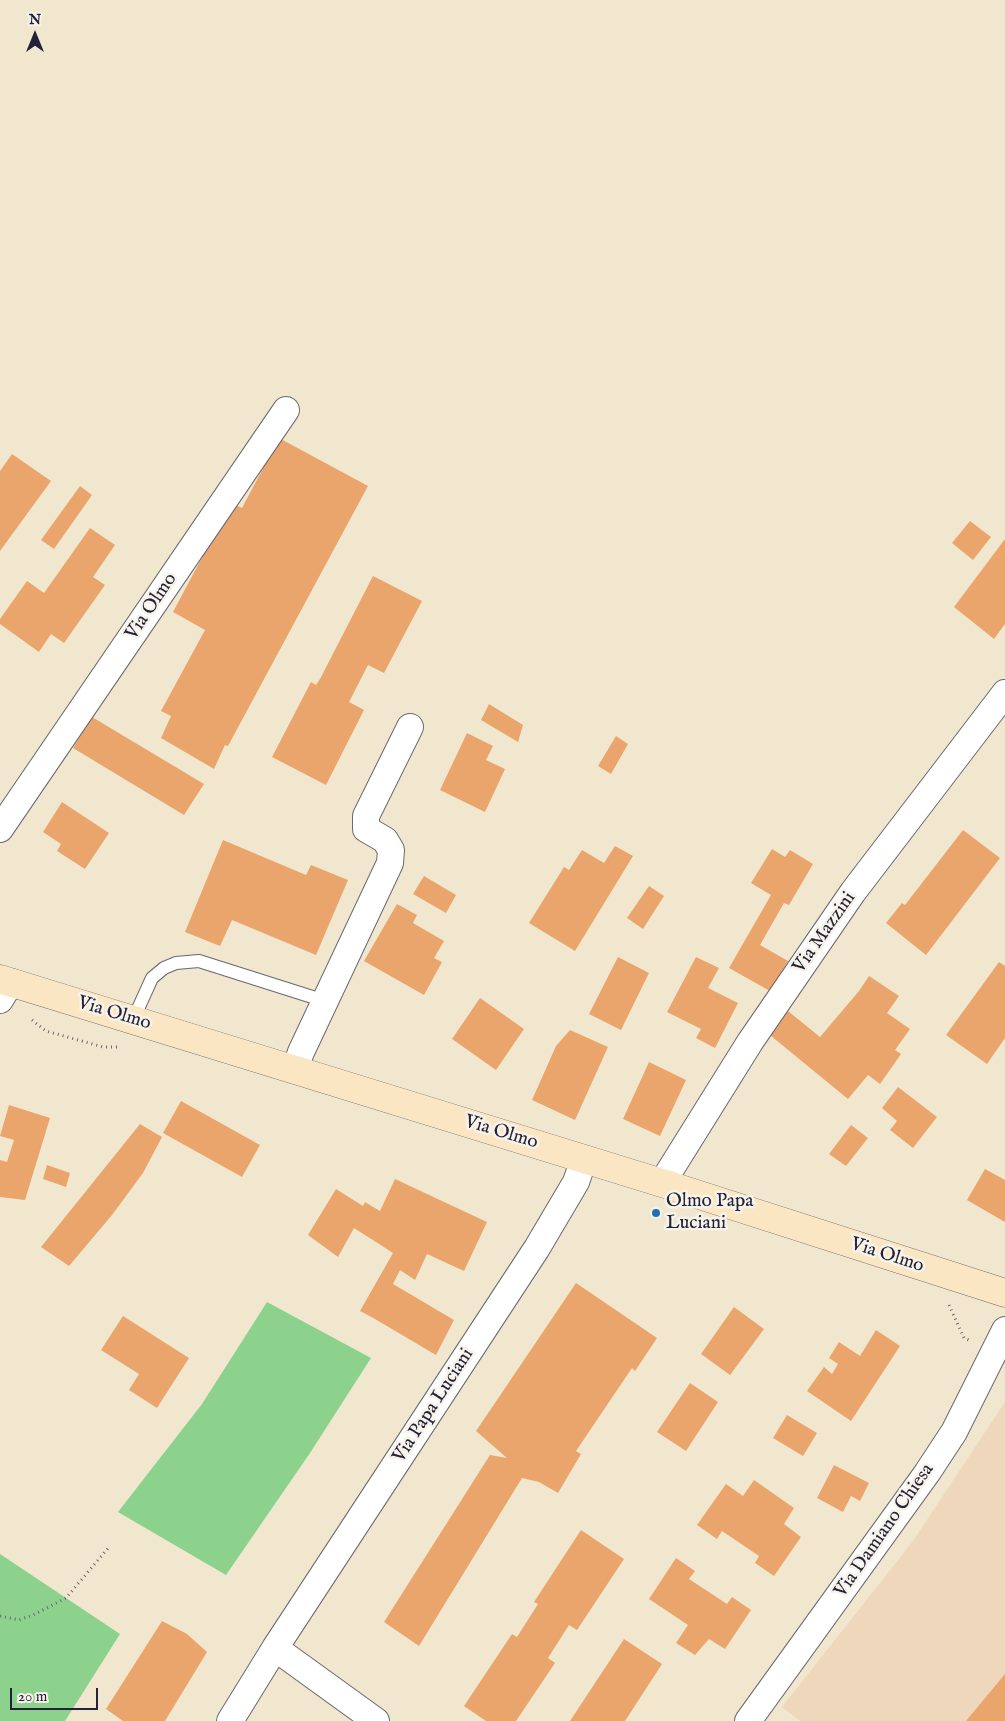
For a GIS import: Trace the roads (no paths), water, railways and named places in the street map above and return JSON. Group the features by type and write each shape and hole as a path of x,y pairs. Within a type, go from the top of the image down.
{"street":[{"name":"Via Olmo","path":"0,829 286,410"},
{"name":"Via Mazzini","path":"662,1183 750,1042 853,892 1005,693"},
{"path":"295,1070 301,1052 390,863 391,850 385,840 366,829 366,816 410,727"},
{"name":"Via Olmo","path":"4,987 133,1020 1004,1288"},
{"name":"Via Papa Luciani","path":"230,1721 275,1648 538,1248 576,1182 584,1160"},
{"name":"Via Damiano Chiesa","path":"748,1721 927,1473 954,1432 1005,1330"},
{"path":"275,1648 376,1721"}],"lane":[{"path":"133,1020 152,978 164,968 176,963 199,961 325,1001"}],"place":[{"name":"Olmo Papa Luciani","path":"656,1213"}]}
